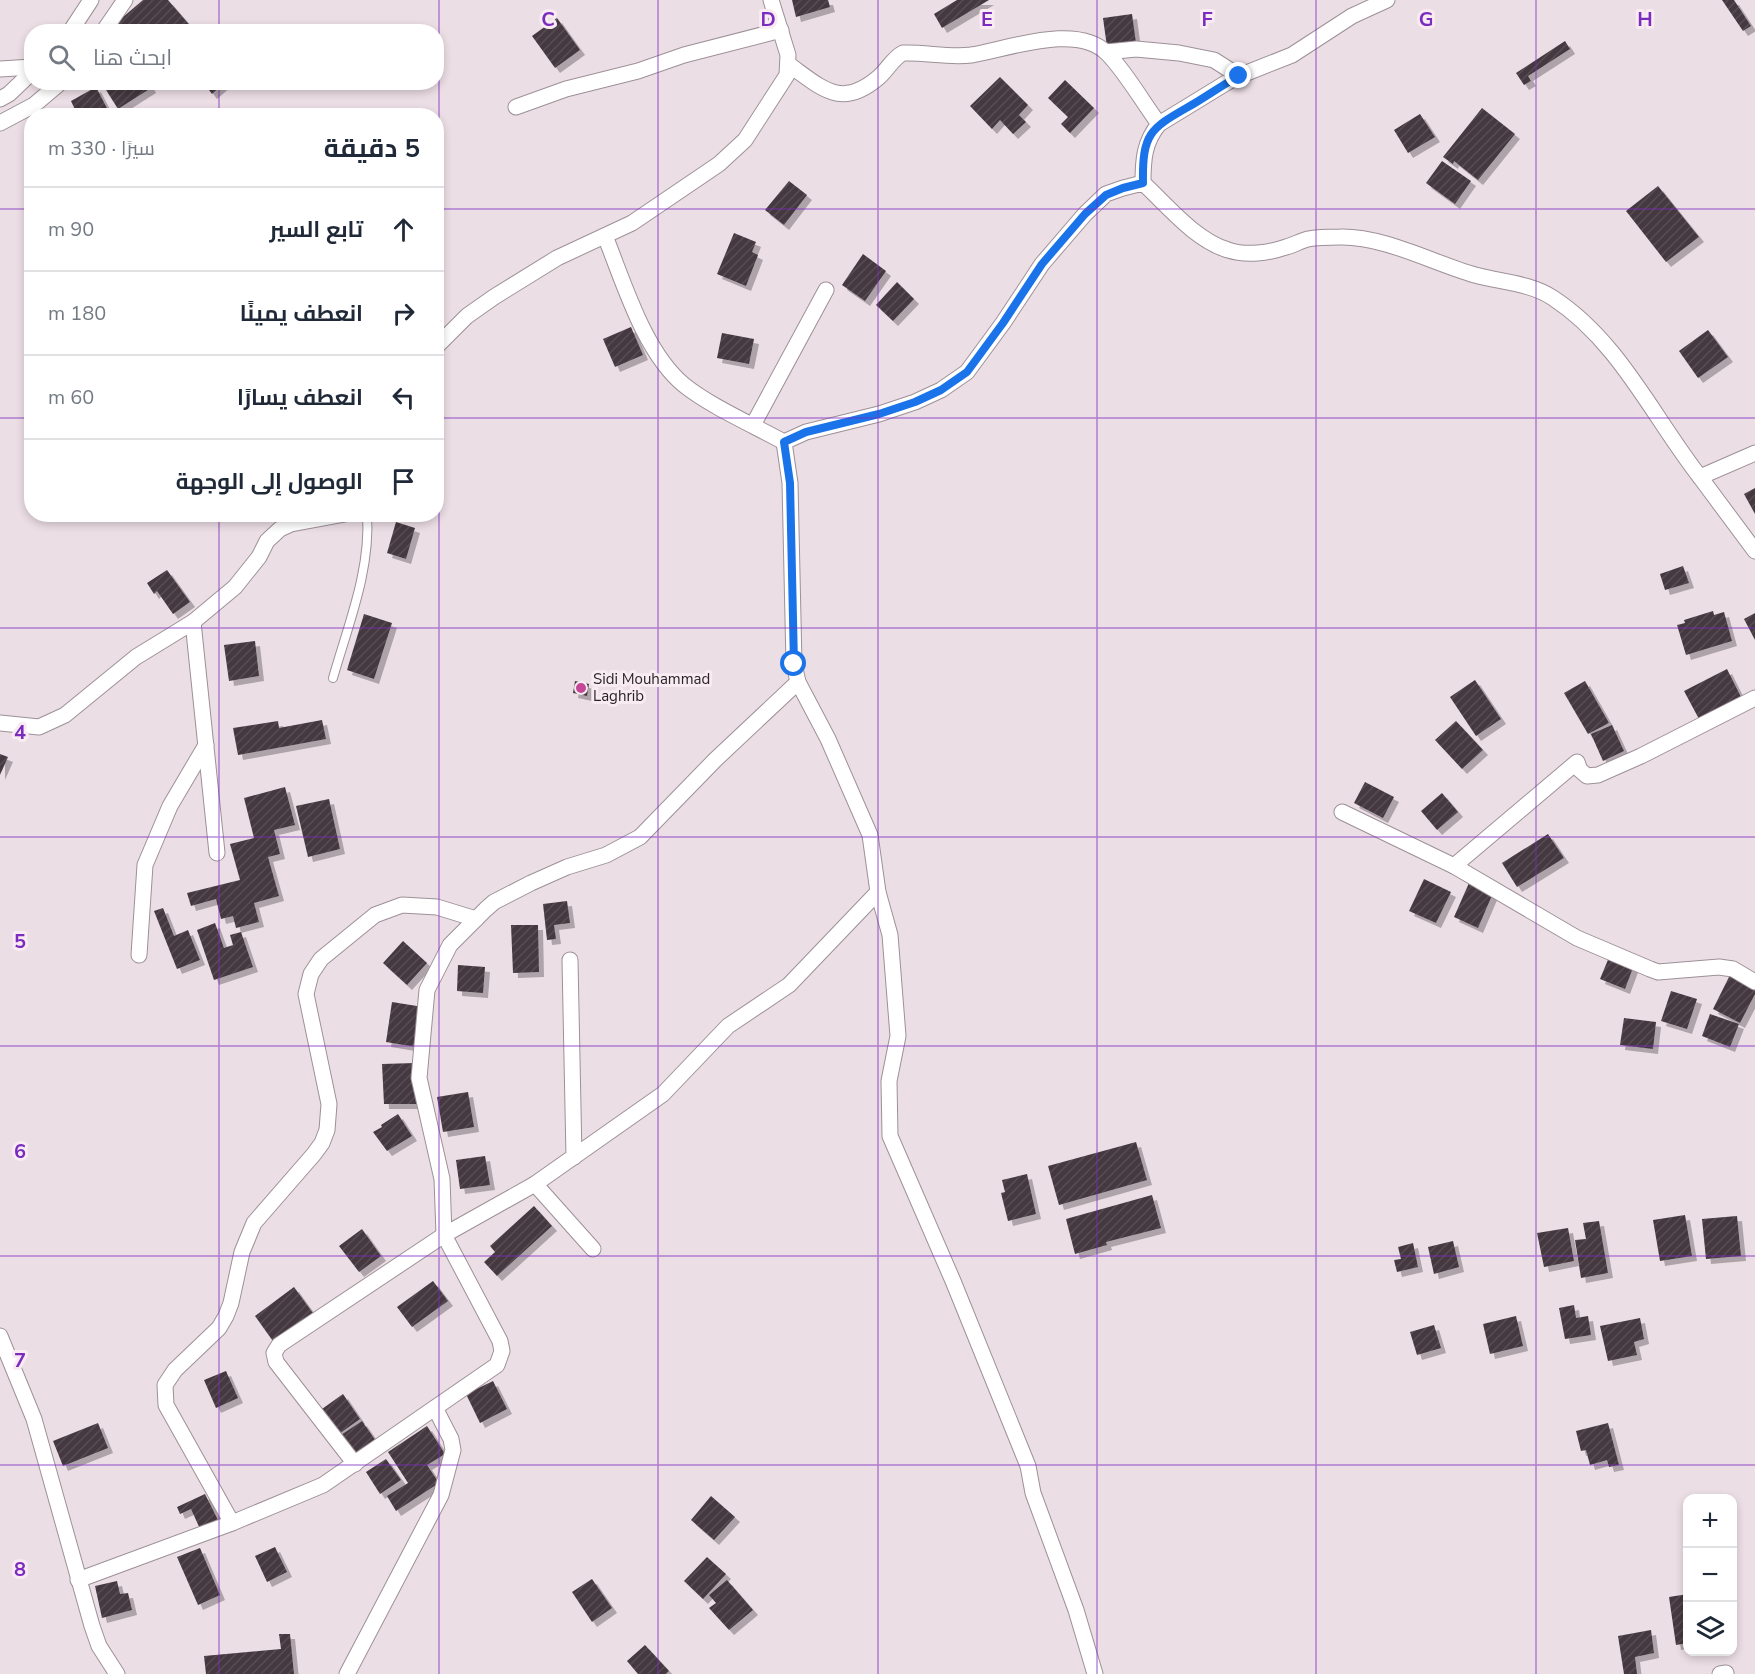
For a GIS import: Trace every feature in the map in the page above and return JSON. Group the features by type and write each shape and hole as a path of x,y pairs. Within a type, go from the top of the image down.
{"street":[{"path":"75,24 91,0"},
{"path":"108,24 125,0"},
{"path":"444,338 466,316 557,258 632,223 719,164 744,140 787,75 788,56 771,0"},
{"path":"1387,0 1352,16 1298,52 1239,76 1159,124 1146,143 1143,183 1191,228 1207,240 1227,250 1252,254 1284,248 1308,239 1342,236 1385,244 1475,275 1536,289 1551,296 1574,312 1625,369 1755,551"},
{"path":"516,107 566,89 781,30"},
{"path":"788,64 837,95 869,85 903,53 970,55 1060,38 1076,39 1106,52 1159,124"},
{"path":"1106,52 1136,49 1179,53 1214,60 1239,76"},
{"path":"0,69 24,68"},
{"path":"0,99 24,80"},
{"path":"28,108 52,90"},
{"path":"0,123 24,110"},
{"path":"784,442 806,432 879,414 915,402 941,390 967,372 1042,264 1085,214 1106,195 1143,183"},
{"path":"605,236 646,337 658,356 684,385 784,442"},
{"path":"753,425 826,290"},
{"path":"784,442 790,483 794,664 798,682 828,739 870,834 878,892 890,934 898,1036 889,1081 891,1136 1028,1466 1032,1493 1076,1610 1095,1674"},
{"path":"1700,477 1755,453"},
{"path":"0,723 32,727 51,723 65,715 136,657 193,622 235,587 259,557 267,541 280,529 302,522"},
{"path":"193,622 217,853"},
{"path":"78,1580 232,1523 323,1485 497,1365 502,1351 500,1341 444,1235 442,1179 419,1078 427,990 450,945 494,902 567,867 606,855 640,837 715,760 798,682"},
{"path":"1454,866 1577,762 1580,770 1587,776 1598,775 1641,756 1755,698"},
{"path":"139,955 144,865 170,806 206,745"},
{"path":"1342,812 1454,866 1577,938 1650,969 1668,972 1719,967 1732,969 1755,982"},
{"path":"355,1464 276,1362 274,1353 279,1345 444,1235 535,1185 663,1094 728,1026 789,985 878,892"},
{"path":"232,1523 166,1405 165,1385 175,1370 219,1328 231,1303 242,1252 254,1223 314,1154 327,1130 329,1104 306,994 311,974 321,958 375,915 402,905 437,907 476,919"},
{"path":"570,960 574,1157"},
{"path":"535,1185 593,1249"},
{"path":"0,1336 34,1419 60,1507 78,1580 99,1646 117,1674"},
{"path":"347,1674 441,1494 453,1450 451,1439 435,1408"}],"lane":[{"path":"333,678 364,570 369,539 368,522"}],"building":[{"path":"143,0 168,0 189,24 117,24"},
{"path":"792,0 828,0 830,7 796,17"},
{"path":"957,0 989,0 942,28 934,14"},
{"path":"1722,0 1734,0 1751,26 1743,31"},
{"path":"1132,14 1136,43 1107,47 1103,18"},
{"path":"557,18 580,50 555,68 532,36"},
{"path":"1565,41 1570,49 1528,76 1531,81 1524,85 1516,73"},
{"path":"1000,77 1028,105 1019,115 1026,122 1013,134 1000,120 992,129 970,106"},
{"path":"1065,80 1094,108 1070,133 1061,124 1068,117 1048,98"},
{"path":"91,90 98,90 107,108 74,108 71,101"},
{"path":"106,90 148,90 120,108"},
{"path":"1482,108 1515,134 1478,180 1454,161 1453,164 1443,157"},
{"path":"1420,114 1435,137 1408,153 1394,130"},
{"path":"1442,161 1471,181 1455,204 1426,183"},
{"path":"789,181 807,195 784,225 765,210"},
{"path":"1658,186 1699,237 1666,262 1626,211"},
{"path":"734,233 756,242 752,252 758,255 746,286 717,274"},
{"path":"863,254 886,271 865,301 842,285"},
{"path":"897,282 914,299 893,321 876,305"},
{"path":"631,327 643,355 615,367 603,339"},
{"path":"1708,330 1728,357 1698,378 1679,351"},
{"path":"722,333 754,339 749,364 717,358"},
{"path":"1755,488 1755,514 1744,494"},
{"path":"396,522 415,528 406,559 387,553"},
{"path":"1683,566 1689,583 1665,590 1660,574"},
{"path":"167,570 190,602 173,614 157,591 154,594 147,583"},
{"path":"1713,611 1714,615 1724,612 1732,641 1686,655 1677,625 1685,623 1684,620"},
{"path":"1755,613 1755,640 1744,619"},
{"path":"364,614 392,623 374,679 347,670"},
{"path":"255,641 259,676 229,681 224,645"},
{"path":"1727,669 1741,697 1699,719 1684,691"},
{"path":"1475,680 1501,719 1476,736 1450,697"},
{"name":"Sidi Mouhammad Laghrib","path":"575,681 589,684 587,696 573,693"},
{"path":"1585,681 1609,723 1588,734 1564,693"},
{"path":"322,720 326,739 238,755 233,728 278,721 279,728"},
{"path":"1456,721 1483,750 1462,769 1435,740"},
{"path":"1612,725 1624,751 1603,761 1591,734"},
{"path":"0,754 8,757 0,775"},
{"path":"1365,782 1394,797 1383,818 1354,803"},
{"path":"285,787 295,825 274,830 280,854 268,857 279,896 254,903 259,922 236,928 233,916 221,919 216,899 191,906 187,893 240,880 230,844 254,838 244,798"},
{"path":"1442,793 1458,812 1437,830 1421,811"},
{"path":"329,799 340,849 308,857 296,806"},
{"path":"1548,834 1564,858 1517,887 1502,863"},
{"path":"1424,879 1451,892 1436,923 1409,911"},
{"path":"1469,883 1493,893 1478,928 1454,917"},
{"path":"567,901 570,923 554,925 556,939 547,940 543,904"},
{"path":"163,908 174,936 188,930 200,960 177,969 154,911"},
{"path":"215,923 224,948 233,945 230,935 241,932 253,967 214,980 197,930"},
{"path":"511,925 538,925 539,972 513,973"},
{"path":"403,941 427,963 407,985 383,963"},
{"path":"1610,955 1634,965 1625,989 1600,979"},
{"path":"458,965 485,967 483,993 457,991"},
{"path":"1731,973 1755,985 1755,994 1740,1023 1713,1009"},
{"path":"1671,991 1697,999 1687,1029 1661,1021"},
{"path":"392,1002 423,1007 416,1047 386,1042"},
{"path":"1710,1014 1739,1024 1730,1047 1702,1036"},
{"path":"1624,1018 1656,1022 1653,1049 1620,1045"},
{"path":"415,1063 417,1104 384,1104 382,1064"},
{"path":"468,1092 474,1127 443,1132 437,1097"},
{"path":"398,1114 412,1136 387,1151 373,1132"},
{"path":"1136,1142 1147,1180 1059,1205 1048,1166"},
{"path":"485,1156 490,1185 460,1189 456,1160"},
{"path":"1027,1174 1036,1214 1008,1221 1001,1193 1005,1192 1002,1180"},
{"path":"1152,1195 1161,1228 1106,1242 1107,1245 1075,1254 1066,1219"},
{"path":"534,1206 552,1226 497,1276 484,1262 495,1252 490,1246"},
{"path":"1685,1215 1692,1256 1660,1261 1653,1220"},
{"path":"1737,1216 1741,1256 1706,1259 1702,1219"},
{"path":"1599,1221 1608,1273 1581,1278 1575,1240 1586,1239 1583,1223"},
{"path":"1568,1228 1574,1261 1544,1267 1537,1233"},
{"path":"362,1229 381,1256 359,1272 339,1246"},
{"path":"1453,1241 1459,1267 1434,1274 1428,1247"},
{"path":"1413,1243 1418,1267 1397,1272 1394,1260 1401,1259 1398,1247"},
{"path":"433,1281 448,1301 412,1327 397,1307"},
{"path":"294,1287 315,1316 275,1344 255,1316"},
{"path":"1574,1305 1576,1318 1588,1316 1591,1335 1565,1339 1559,1308"},
{"path":"1516,1316 1523,1346 1490,1354 1483,1324"},
{"path":"1640,1318 1644,1339 1634,1342 1637,1355 1608,1361 1600,1326"},
{"path":"1434,1325 1441,1348 1417,1355 1410,1332"},
{"path":"226,1371 238,1398 216,1408 204,1380"},
{"path":"493,1381 507,1409 480,1423 466,1394"},
{"path":"343,1394 360,1419 339,1434 322,1409"},
{"path":"362,1421 378,1444 357,1458 341,1435"},
{"path":"98,1423 108,1448 63,1466 53,1441"},
{"path":"1608,1423 1619,1465 1609,1467 1607,1460 1590,1465 1586,1450 1581,1451 1576,1431"},
{"path":"427,1426 445,1454 427,1465 439,1483 396,1511 387,1496 408,1483 388,1452"},
{"path":"386,1459 401,1480 380,1494 366,1472"},
{"path":"205,1494 219,1522 201,1531 191,1509 180,1514 177,1507"},
{"path":"711,1496 735,1517 714,1540 691,1520"},
{"path":"275,1547 287,1572 267,1582 255,1556"},
{"path":"200,1548 220,1595 198,1605 177,1557"},
{"path":"707,1557 726,1574 703,1599 684,1581"},
{"path":"592,1579 612,1608 592,1622 572,1592"},
{"path":"727,1580 753,1610 729,1630 709,1608 716,1603 709,1595"},
{"path":"117,1581 120,1594 128,1593 132,1610 102,1618 95,1586"},
{"path":"1683,1595 1683,1644 1676,1645 1669,1597"},
{"path":"1651,1630 1654,1653 1635,1657 1637,1674 1624,1674 1618,1636"},
{"path":"279,1634 290,1634 294,1674 206,1674 204,1656 281,1649"},
{"path":"645,1645 669,1671 666,1674 638,1674 627,1661"}],"place":[{"name":"Sidi Mouhammad Laghrib","path":"581,688"}],"route":[{"path":"794,664 790,483 784,442 806,432 879,414 915,402 941,390 967,372 1042,264 1085,214 1106,195 1143,183 1146,143 1159,124 1239,76"}]}
